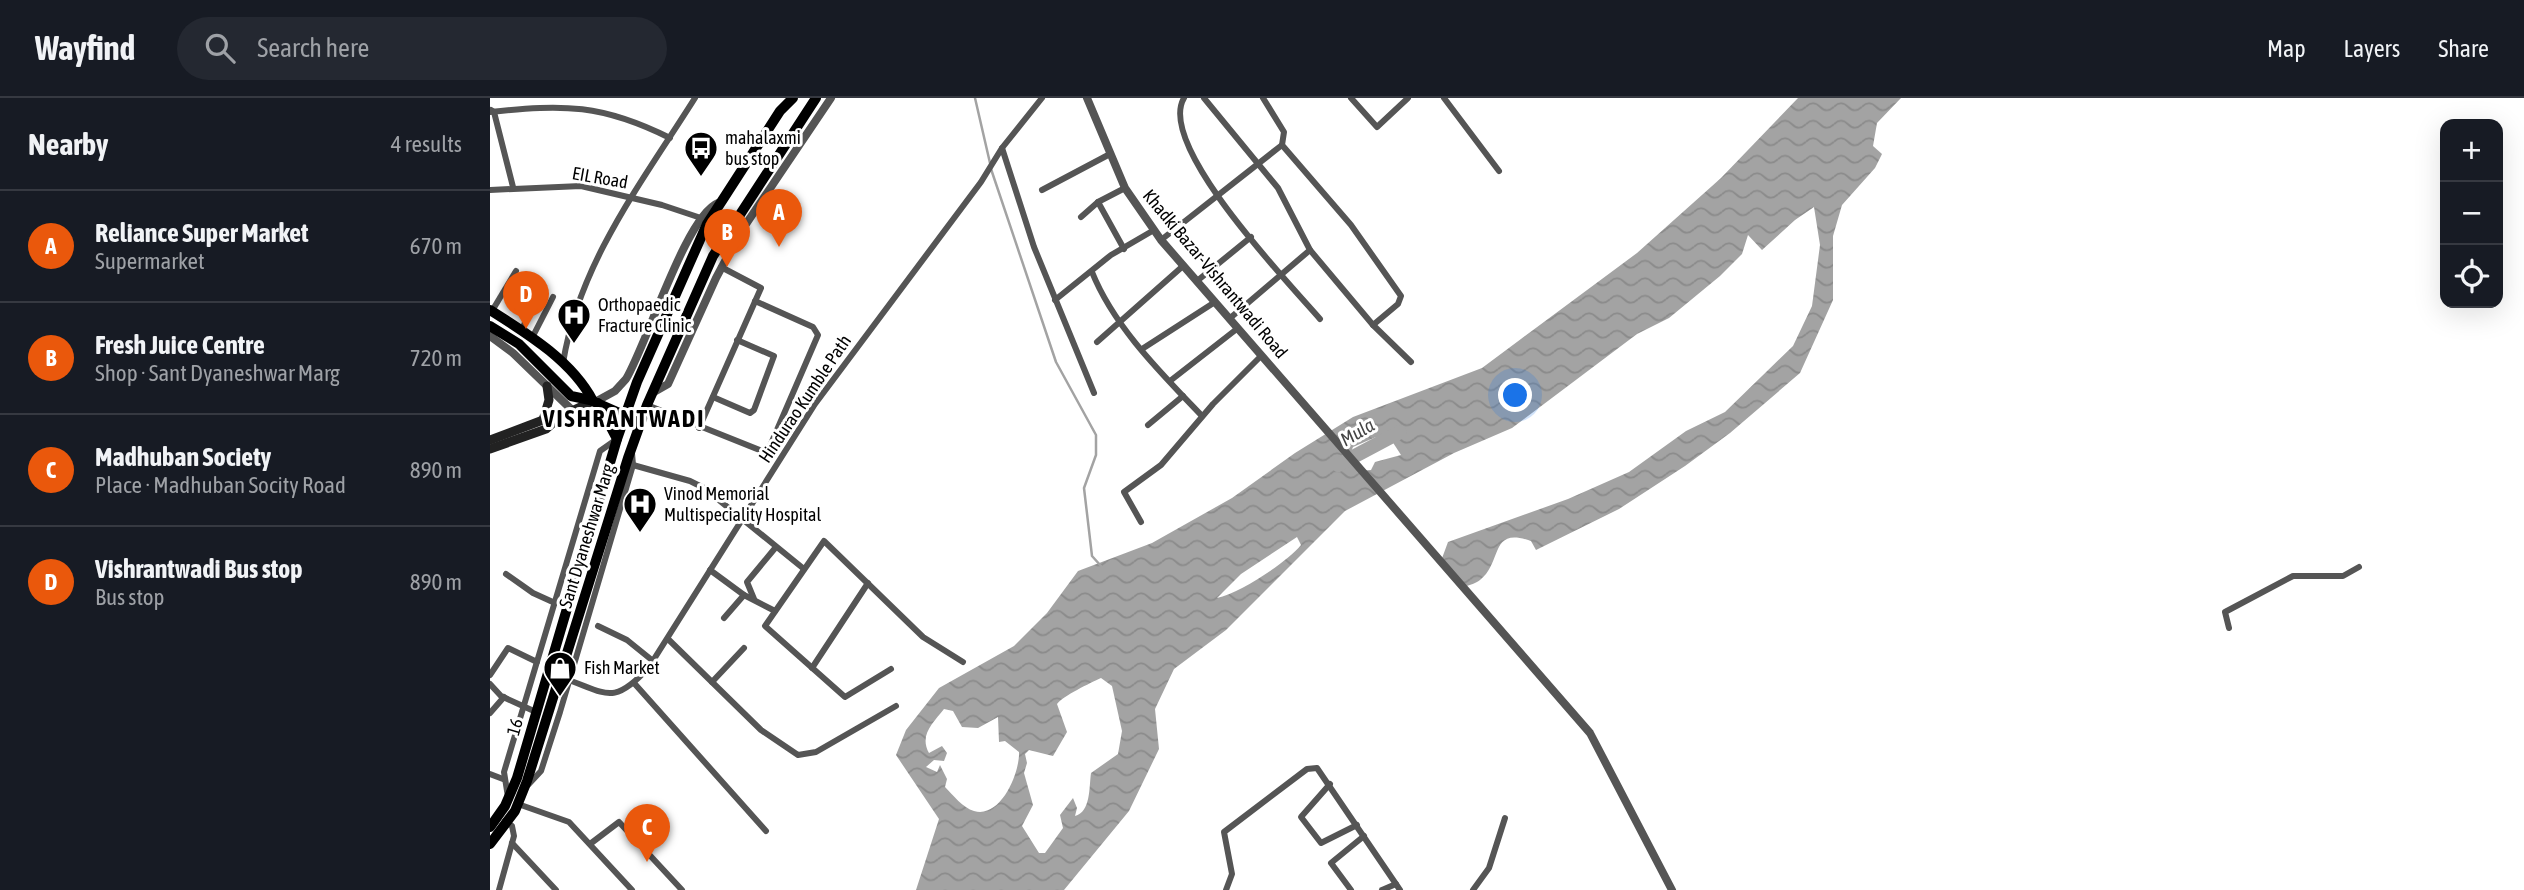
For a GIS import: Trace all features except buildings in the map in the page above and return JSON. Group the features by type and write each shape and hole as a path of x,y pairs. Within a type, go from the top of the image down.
{"main road":[{"name":"Sant Dyaneshwar Marg","path":"536,712 625,414 695,250 718,204 785,103 793,98"},
{"name":"Sant Dyaneshwar Marg","path":"513,801 524,789 565,679 632,444 647,405 713,256 816,98"},
{"path":"491,311 522,330 582,380 617,439"},
{"path":"490,326 519,344 571,396 595,402 640,422"},
{"path":"543,420 549,400 547,386"},
{"path":"490,449 546,429 556,420 595,402"},
{"path":"490,440 543,420 556,420"},
{"name":"16","path":"490,827 503,819 513,801 536,712"},
{"path":"490,844 503,819"}],"street":[{"path":"563,364 568,334 587,276 695,98"},
{"path":"654,392 668,384 721,267 740,233 831,98"},
{"name":"Hindurao Kumble Path","path":"634,684 668,639 823,393 981,182 1002,148 1042,98"},
{"name":"Khadki Bazar-Vishrantwadi Road","path":"1087,98 1125,188 1161,240 1590,733 1672,890"},
{"path":"1184,98 1179,108 1182,136 1189,154 1218,197 1320,319"},
{"path":"1205,98 1278,188 1310,250 1373,325 1411,362"},
{"path":"1161,240 1282,145 1284,132 1263,98"},
{"path":"1351,98 1377,127 1408,98"},
{"path":"1444,98 1499,171"},
{"path":"513,187 491,111 567,106 591,108 631,120 670,138"},
{"path":"1282,145 1351,225 1401,296 1398,304 1373,325"},
{"path":"1002,148 1055,300 1094,393"},
{"path":"1042,190 1110,154"},
{"name":"EIL Road","path":"490,190 573,185 632,198 701,218"},
{"path":"1081,217 1098,202 1125,188"},
{"path":"1098,202 1124,249"},
{"path":"595,402 615,391 632,369 679,258 707,209 718,204"},
{"path":"1055,300 1111,255 1154,230"},
{"path":"1197,281 1251,237"},
{"path":"1229,319 1310,250"},
{"path":"1097,342 1183,266"},
{"path":"699,428 761,288 721,267"},
{"path":"491,311 516,271"},
{"path":"1092,272 1098,288 1142,349 1202,416"},
{"path":"522,330 538,291"},
{"path":"532,338 554,297"},
{"path":"647,405 764,454 769,451 818,335 813,327 755,301"},
{"path":"1142,349 1215,302"},
{"path":"1170,381 1238,328"},
{"path":"490,336 513,353 573,411"},
{"path":"713,397 750,413 754,410 774,356 737,340"},
{"path":"1142,522 1124,492 1161,465 1202,416 1261,356"},
{"path":"1148,425 1183,396"},
{"path":"617,439 600,451 503,779 513,801 569,822 632,890"},
{"path":"632,444 633,465 565,679 613,695 634,684 766,831"},
{"path":"633,465 690,481 718,497 804,569"},
{"path":"891,668 845,697 765,626 824,541 923,637 963,662"},
{"path":"755,600 747,582 776,547"},
{"path":"2229,628 2225,612 2293,576 2343,576 2358,567"},
{"path":"710,569 744,595 775,611"},
{"path":"506,574 533,593 555,604"},
{"path":"812,668 868,583"},
{"path":"724,618 744,595"},
{"path":"598,626 627,640 653,662"},
{"path":"668,639 761,730 798,755 816,751 896,706"},
{"path":"490,675 508,648 548,672"},
{"path":"712,682 744,648"},
{"path":"490,684 504,697 536,712"},
{"path":"490,713 504,697"},
{"path":"1226,890 1232,873 1224,832 1307,769 1317,768 1398,887 1382,890"},
{"path":"490,774 503,779"},
{"path":"1330,784 1301,817 1321,843 1357,825"},
{"path":"1473,890 1489,868 1505,818"},
{"path":"499,890 514,830 503,819"},
{"path":"590,844 619,822 682,890"},
{"path":"1351,890 1331,863 1364,836"},
{"path":"512,844 556,890"}],"water":[{"path":"1798,98 1901,98 1877,123 1873,146 1882,154 1875,168 1842,205 1833,236 1833,300 1800,373 1730,433 1619,509 1536,550 1531,541 1509,538 1498,548 1487,573 1479,581 1464,587 1441,561 1448,542 1568,499 1629,472 1686,431 1725,412 1793,346 1812,306 1820,245 1814,207 1762,250 1748,235 1742,254 1669,318 1637,334 1512,428 1454,453 1345,511 1226,630 1174,669 1155,709 1159,749 1129,811 1064,890 916,890 939,819 896,755 906,730 939,688 1014,646 1047,613 1078,571 1152,543 1232,498 1295,453 1353,417 1482,368 1637,253 1721,178","holes":["1376,437 1390,438 1401,455 1375,462 1371,470 1360,471 1348,459 1353,447","1297,537 1301,545 1285,560 1250,584 1217,598 1241,574","1101,678 1112,686 1122,731 1118,754 1091,773 1084,810 1075,816 1077,808 1073,798 1060,815 1063,828 1045,853 1039,853 1022,826 1033,805 1024,773 1027,763 1025,754 1029,750 1053,756 1067,732 1057,704","944,709 953,711 962,727 978,728 998,717 999,742 1005,741 1019,752 1012,782 993,808 984,812 966,807 945,787 947,779 940,765 937,772 926,767 934,760 944,761 947,753 942,746 929,753 926,747 929,730"]}],"waterway":[{"path":"975,98 990,163"},
{"path":"991,169 1056,362 1096,435 1096,455 1084,488 1092,556 1101,566"},
{"name":"Mula","path":"1338,465 1400,432"}],"place":[{"name":"mahalaxmi bus stop","path":"701,178"},
{"name":"Reliance Super Market","path":"779,247"},
{"name":"Fresh Juice Centre","path":"727,267"},
{"name":"Vishrantwadi Bus stop","path":"526,329"},
{"name":"Orthopaedic Fracture Clinic","path":"574,345"},
{"name":"Vinod Memorial Multispeciality Hospital","path":"640,534"},
{"name":"Fish Market","path":"560,698"},
{"name":"Madhuban Society","path":"647,862"}],"district":[{"name":"VISHRANTWADI","path":"624,419"}]}
